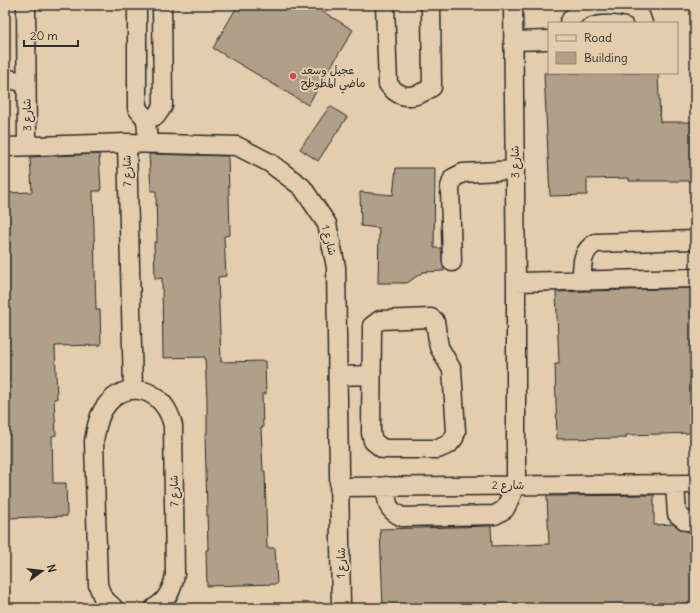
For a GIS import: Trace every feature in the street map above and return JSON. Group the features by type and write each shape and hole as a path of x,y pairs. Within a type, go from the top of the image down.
{"street":[{"name":"شارع 3","path":"26,5 27,146"},
{"path":"137,5 137,108 146,119 148,143"},
{"path":"146,119 156,116 163,106 162,5"},
{"path":"385,5 388,84 394,92 408,96 420,95 432,87 431,6 429,5"},
{"name":"شارع 3","path":"513,5 516,282 516,485"},
{"path":"570,22 574,16 582,10 621,6 639,12 643,22"},
{"path":"513,41 548,40"},
{"name":"شارع 3","path":"5,78 26,83"},
{"name":"شارع 1","path":"5,147 127,143 237,146 270,163 302,187 326,224 336,267 341,608"},
{"name":"شارع 7","path":"127,143 133,390 148,392 157,397 171,415 173,426 174,585 167,597 154,608"},
{"path":"452,262 450,187 454,178 463,173 515,170"},
{"path":"582,280 582,262 585,254 590,247 596,243 695,240"},
{"path":"516,282 695,278"},
{"path":"433,319 436,324 440,351 452,370 456,431 449,444 438,449 383,449 376,445 371,433 371,375 371,331 375,322 380,320 433,319"},
{"path":"338,376 371,375"},
{"path":"114,608 103,598 98,585 94,441 98,423 105,407 112,399 122,393 133,390"},
{"path":"675,484 677,514 686,521 695,521"},
{"name":"شارع 2","path":"340,487 695,484"},
{"path":"386,486 387,504 392,512 402,517 495,515 505,509 516,485"}],"building":[{"name":"عجيل وسعد ماضي المطوطح","path":"238,5 312,5 353,30 308,105 213,48"},
{"path":"544,73 658,74 660,122 695,122 695,181 629,181 629,178 587,179 587,195 550,196"},
{"path":"330,106 347,117 318,161 300,149"},
{"path":"99,154 101,191 93,191 96,310 100,310 101,345 55,346 57,399 54,399 56,435 52,436 53,483 66,483 67,516 6,518 5,193 32,192 30,157"},
{"path":"149,154 228,156 230,235 224,236 226,276 218,277 221,362 265,361 266,394 262,394 263,428 261,428 263,471 265,471 267,548 275,548 277,584 207,586 206,550 208,550 205,434 207,434 207,402 205,357 163,358 162,278 155,279 154,242 157,242 156,191 151,191"},
{"path":"396,168 435,168 434,248 441,248 444,271 423,272 407,283 378,283 379,228 361,226 360,192 393,195"},
{"path":"695,288 695,433 626,435 626,438 557,439 555,364 559,364 556,292"},
{"path":"654,495 654,525 673,524 686,531 695,532 695,604 654,606 654,608 383,608 380,529 491,526 492,546 549,544 547,496"}],"place":[{"name":"عجيل وسعد ماضي المطوطح","path":"293,76"}]}
